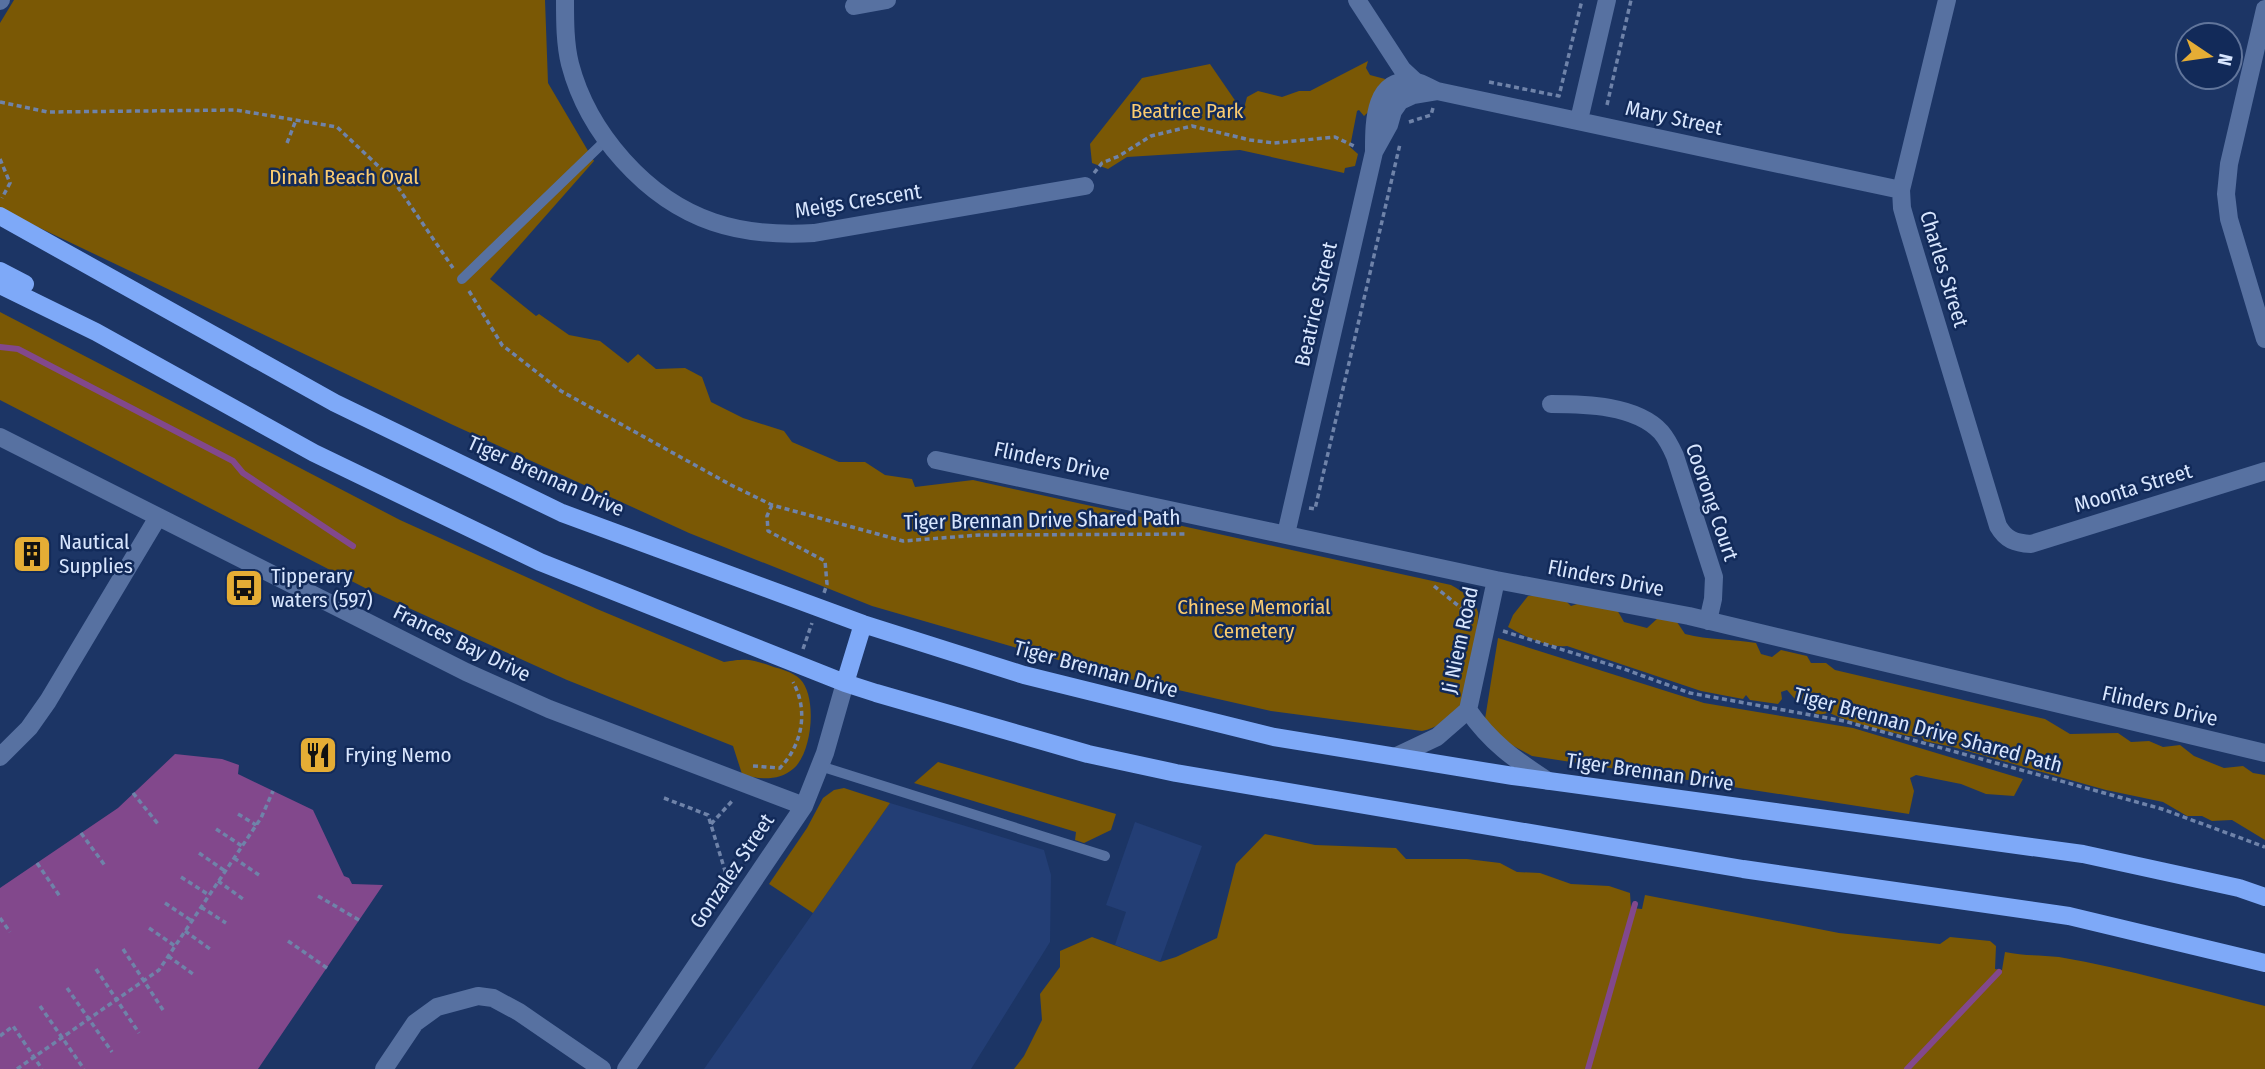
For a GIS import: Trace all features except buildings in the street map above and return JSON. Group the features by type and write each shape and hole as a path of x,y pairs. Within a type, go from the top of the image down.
{"main road":[{"name":"Tiger Brennan Drive","path":"0,216 335,403 562,513 863,624 1024,675 1274,737 1548,781 2083,854 2239,888 2265,897"},
{"path":"0,271 134,341 154,365"},
{"path":"0,285 96,332 314,453 540,562 845,683 1088,754 1176,773 1743,869 2069,916 2265,963"},
{"path":"845,683 863,624"}],"street":[{"name":"Meigs Crescent","path":"565,0 566,33 572,70 590,116 606,140 626,165 680,206 714,223 789,235 814,233 1085,186"},
{"path":"855,6 887,0"},
{"path":"1357,0 1401,75 1435,96"},
{"path":"1579,120 1607,0"},
{"name":"Charles Street","path":"1947,0 1901,190 1902,208 1998,526 2013,542"},
{"path":"2265,9 2229,164 2227,194 2230,219 2265,339"},
{"path":"1400,101 1401,75"},
{"name":"Beatrice Street","path":"1286,534 1374,152 1374,119 1380,99 1401,75"},
{"path":"1374,152 1400,101 1413,95 1435,96"},
{"name":"Mary Street","path":"1435,96 1579,120 1901,190"},
{"name":"Coorong Court","path":"1551,404 1577,404 1623,412 1650,423 1667,440 1675,456 1714,577 1708,621"},
{"name":"Frances Bay Drive","path":"0,437 537,704 747,774 804,806"},
{"name":"Flinders Drive","path":"936,460 1496,580 1708,621 2265,753"},
{"name":"Moonta Street","path":"2013,542 2031,544 2265,471"},
{"path":"0,757 29,728 48,701 158,517"},
{"name":"Ji Niem Road","path":"1397,756 1437,737 1468,710 1496,580"},
{"name":"Gonzalez Street","path":"626,1069 804,806 820,766 845,683"},
{"name":"Ji Niem Road","path":"1468,710 1483,732 1504,752 1548,781"},
{"path":"384,1069 415,1023 437,1006 478,996 493,998 519,1012 602,1069"}],"lane":[{"path":"461,279 606,140"},
{"path":"820,766 1105,856"}],"path":[{"path":"1559,96 1582,0"},
{"path":"1607,106 1632,0"},
{"path":"1405,123 1432,114 1435,96"},
{"name":"Tiger Brennan Drive Shared Path","path":"0,102 48,112 236,110 337,127 393,180 461,279 502,345 561,391 772,505 903,541 979,535 1200,534"},
{"path":"287,143 296,120"},
{"path":"1085,186 1102,163 1151,136 1192,126 1274,143 1335,138 1358,148 1397,157"},
{"path":"1315,509 1403,134"},
{"path":"0,159 10,183 0,202"},
{"path":"711,824 732,802 747,774 780,768 793,755 803,713 801,696 792,681 827,584 825,561 768,531 767,516 772,505"},
{"path":"1423,584 1435,586 1473,618"},
{"name":"Tiger Brennan Drive Shared Path","path":"1500,631 1690,692 1844,721 2150,805 2265,847"},
{"path":"17,1069 159,970 256,825 273,791"},
{"path":"133,793 158,824"},
{"path":"664,798 708,815 730,883 723,893"},
{"path":"238,814 256,825"},
{"path":"216,829 242,846"},
{"path":"81,833 106,867"},
{"path":"199,853 225,871"},
{"path":"234,858 259,875"},
{"path":"37,863 61,898"},
{"path":"181,877 209,895"},
{"path":"218,881 243,899"},
{"path":"318,896 359,920"},
{"path":"165,903 192,921"},
{"path":"201,907 226,923"},
{"path":"0,918 10,932"},
{"path":"149,928 175,946"},
{"path":"185,931 210,949"},
{"path":"288,941 327,968"},
{"path":"122,950 165,1013"},
{"path":"168,957 193,974"},
{"path":"96,968 139,1033"},
{"path":"67,988 111,1052"},
{"path":"40,1006 84,1069"},
{"path":"0,1036 13,1027 42,1069"}],"shaded area":[{"path":"175,754 222,759 239,765 238,774 313,810 344,876 349,878 352,884 383,885 258,1069 0,1069 0,888 118,808"},
{"path":"890,803 1044,850 1051,875 1050,942 971,1069 704,1069"},
{"path":"1135,822 1202,846 1160,962 1115,945 1126,912 1106,905"}],"green space":[{"path":"14,0 545,0 548,83 594,161 490,279 536,316 539,314 569,335 600,341 628,363 638,354 656,369 685,368 702,377 711,402 743,418 784,431 792,442 839,462 865,462 885,475 912,479 915,487 973,480 1451,585 1471,599 1478,612 1477,630 1462,702 1442,723 1422,731 1271,711 1103,673 872,606 689,533 453,425 0,209 0,23"},
{"name":"Beatrice Park","path":"1368,61 1366,68 1370,75 1385,79 1383,98 1364,116 1357,111 1350,147 1358,154 1355,166 1345,168 1344,173 1240,150 1127,157 1108,169 1092,163 1090,144 1142,78 1210,64 1243,112 1247,97 1258,91 1282,97 1299,91 1310,91"},
{"path":"0,312 400,520 597,609 724,662 753,661 794,674 806,687 811,711 808,739 799,762 781,776 761,778 742,774 733,746 567,680 367,589 0,400"},
{"path":"1559,594 1571,606 1592,599 1616,608 1624,622 1647,628 1658,618 1677,622 1685,634 1756,643 1761,654 1772,657 1781,650 1807,656 1811,663 1826,663 1835,670 2045,719 2070,734 2118,733 2131,742 2149,741 2163,747 2180,745 2194,756 2224,768 2243,766 2253,773 2265,775 2265,840 2232,820 2212,821 2202,816 2187,816 2163,802 2106,790 1924,741 1922,737 1874,728 1829,712 1817,714 1810,710 1803,700 1795,699 1787,690 1781,692 1782,699 1778,704 1750,700 1746,695 1743,699 1701,691 1567,646 1544,643 1508,627 1513,615 1528,596"},
{"path":"1498,638 1704,703 1853,728 2023,779 2014,796 1986,794 1961,784 1916,775 1910,778 1914,791 1909,814 1532,756 1504,741 1485,719"},
{"path":"938,762 1116,814 1111,830 1084,843 1075,840 1076,832 914,783"},
{"path":"844,788 890,803 813,913 769,884 807,828 823,798 834,790"},
{"path":"1265,834 1315,845 1396,848 1406,859 1467,859 1500,863 1517,872 1540,873 1571,884 1609,886 1630,893 1631,908 1642,909 1645,895 1839,933 1940,944 1950,937 1990,941 1996,946 1995,969 2002,970 2005,952 2059,957 2137,973 2265,1006 2265,1069 1014,1069 1024,1056 1042,1020 1040,994 1060,967 1060,951 1092,937 1160,962 1217,938 1236,864"}],"waterway":[{"path":"0,347 18,349 233,461 243,473 353,546"},
{"path":"1588,1069 1635,904"},
{"path":"1907,1069 1999,972"}],"place":[{"name":"Nautical Supplies","path":"32,554"},
{"name":"Tipperary waters (597)","path":"244,588"},
{"name":"Frying Nemo","path":"318,755"}],"park label":[{"name":"Dinah Beach Oval","path":"344,177"},
{"name":"Chinese Memorial Cemetery","path":"1254,619"}]}
